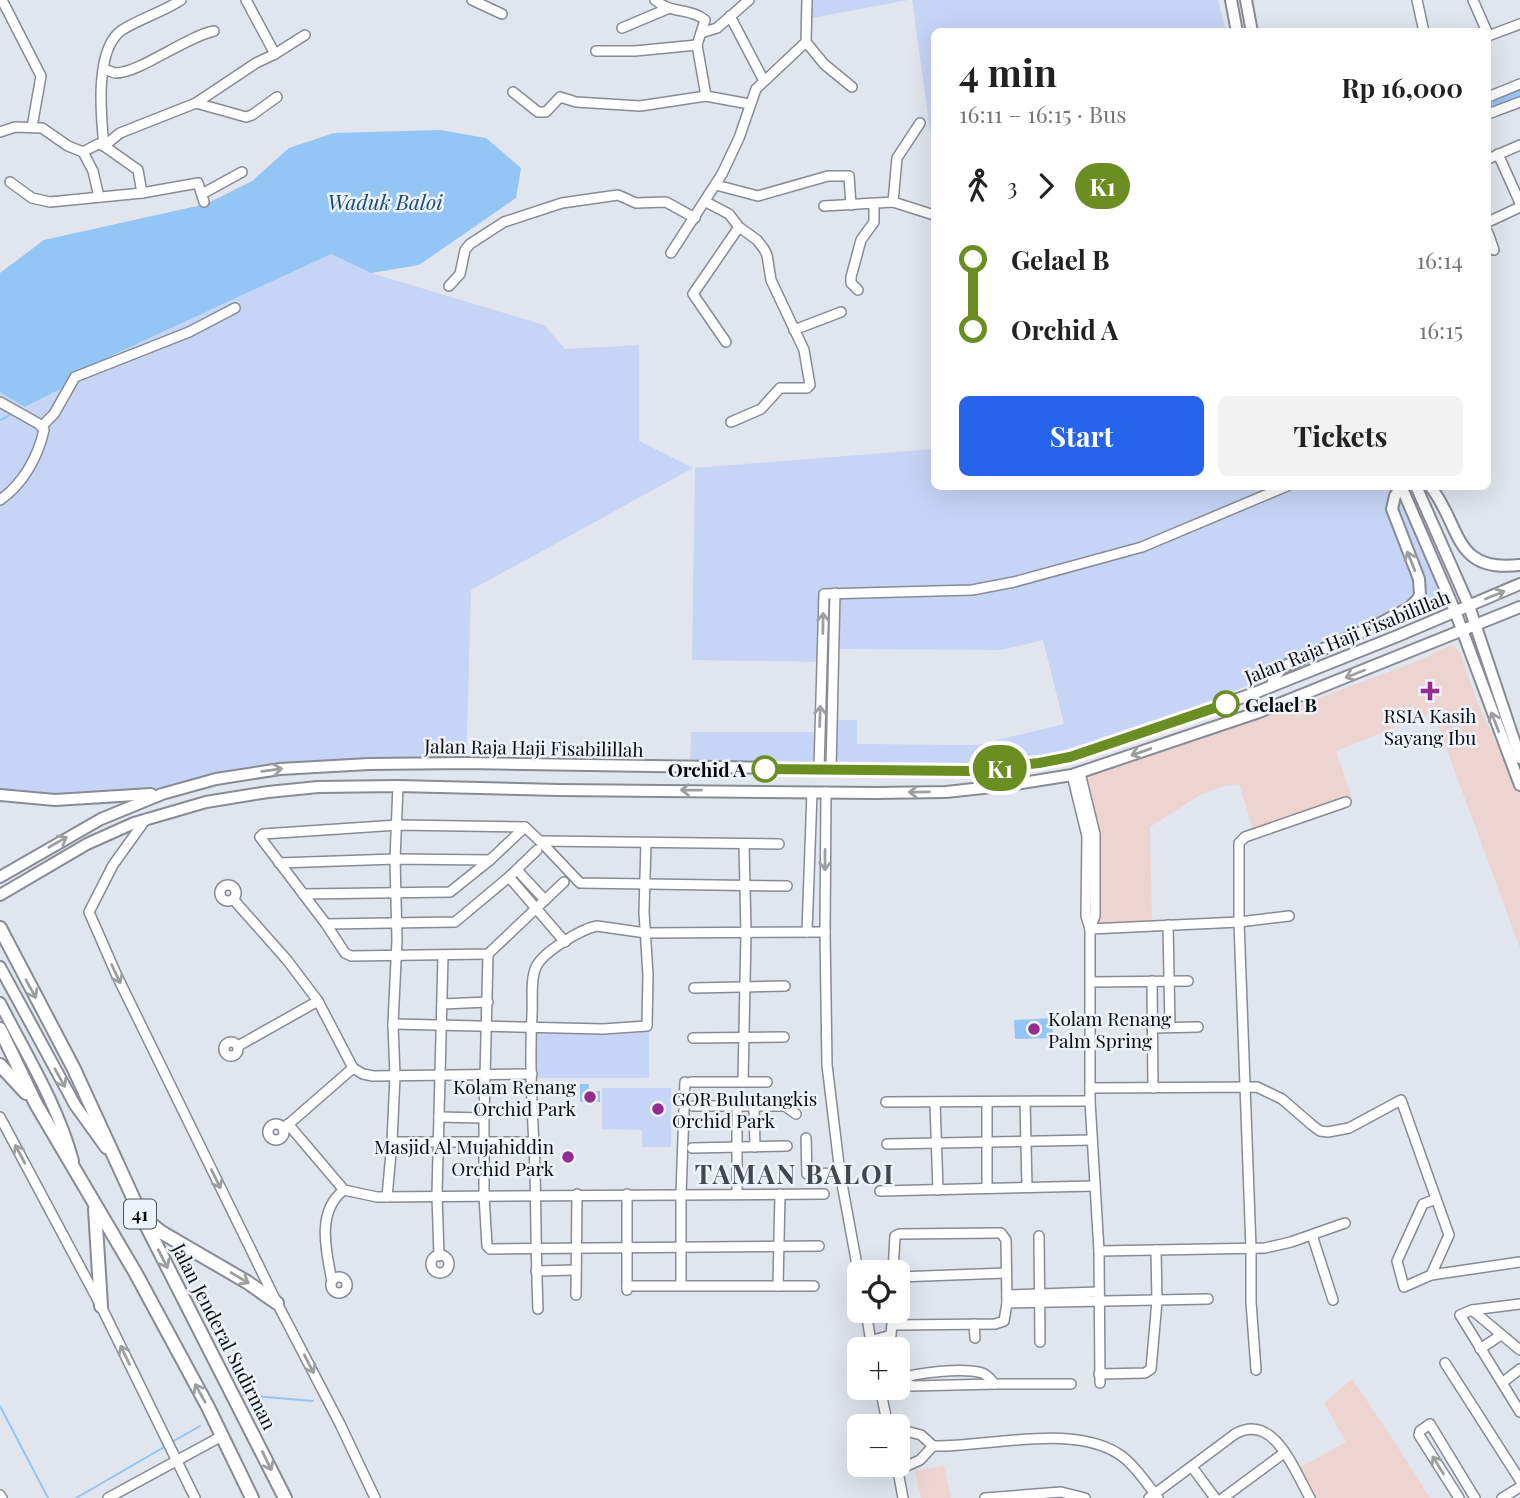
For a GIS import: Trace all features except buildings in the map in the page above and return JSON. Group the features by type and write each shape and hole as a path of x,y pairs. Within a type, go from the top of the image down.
{"highway":[{"name":"Jalan Jenderal Sudirman","path":"0,928 75,1069 141,1215 285,1498"},
{"path":"0,958 15,959"},
{"name":"41","path":"0,1029 36,1104 135,1272 222,1436 251,1498"},
{"path":"0,1065 36,1104"},
{"path":"94,1203 101,1306"},
{"path":"141,1215 161,1232 247,1282 277,1303"}],"main road":[{"path":"1231,0 1236,28"},
{"path":"1246,0 1251,28"},
{"path":"1272,686 1274,677 1288,664 1378,624 1409,608 1417,600 1420,595 1419,579 1392,509 1399,490"},
{"path":"1402,490 1455,611 1520,785"},
{"path":"1418,490 1469,606 1520,758"},
{"path":"1433,490 1457,538 1470,555 1492,566 1520,565"},
{"name":"Jalan Raja Haji Fisabilillah","path":"0,877 78,831 162,794 239,775 306,767 405,764 968,771 1070,757 1272,686 1520,584"},
{"name":"Jalan Raja Haji Fisabilillah","path":"0,895 87,844 147,818 238,796 318,787 946,792 1076,774 1259,712 1520,607"},
{"path":"559,766 559,790"},
{"path":"1007,767 1010,785"},
{"path":"887,769 887,792"},
{"path":"0,795 78,800 162,794"},
{"path":"0,967 79,1112 119,1165"},
{"path":"0,1003 41,1081 64,1132 77,1173"}],"street":[{"path":"2,0 41,76 32,127"},
{"path":"104,146 100,103 108,51 118,33 181,0"},
{"path":"246,0 275,54"},
{"path":"471,0 502,13"},
{"path":"655,0 667,9 705,20 697,45 706,96"},
{"path":"701,33 717,28 748,0"},
{"path":"807,0 806,42 824,64 852,86"},
{"path":"1418,0 1423,28"},
{"path":"1473,0 1485,28"},
{"path":"622,28 667,9"},
{"path":"730,16 764,81"},
{"path":"1491,33 1520,24"},
{"path":"104,69 114,73 134,67 180,44 214,32"},
{"path":"104,146 120,133 196,103 256,63 305,35"},
{"path":"671,253 716,185 739,138 756,89 806,42"},
{"path":"596,51 635,51 697,45"},
{"path":"1491,96 1520,84"},
{"path":"513,92 538,111 546,112 559,97 576,102 640,106 706,96 749,104"},
{"path":"196,103 246,117 277,97"},
{"path":"1491,113 1520,102"},
{"path":"893,202 897,158 920,124"},
{"path":"0,132 15,127 43,128 63,143 83,152 93,171 99,197"},
{"path":"83,152 98,144 104,146 138,170 142,192"},
{"path":"1491,158 1520,145"},
{"path":"1491,220 1520,205 1498,154"},
{"path":"10,182 26,195 45,202 142,192 195,183 200,185 203,198 242,172"},
{"path":"716,185 758,196 828,176 849,176 852,185 851,205"},
{"path":"449,286 460,274 465,250 470,244 503,222 562,203 618,195 636,203 666,202 695,218"},
{"path":"706,202 729,214 739,227 757,240 767,255 768,274 804,350 810,387 780,388 761,409 731,422"},
{"path":"824,206 893,202 931,214"},
{"path":"858,290 851,284 851,277 861,240 874,222 874,204"},
{"path":"726,342 693,294 739,227"},
{"path":"1491,242 1494,250"},
{"path":"42,426 54,414 75,377 189,332 235,308"},
{"path":"794,330 841,312"},
{"path":"0,402 42,426 44,430 39,448 28,469 17,486 0,500"},
{"path":"825,769 825,593 972,590 1004,584 1142,547 1277,490"},
{"path":"1076,774 1095,834 1095,916 1090,929 1090,1101 1098,1251 1100,1379 1150,1371 1157,1301 1156,1250"},
{"path":"387,1197 393,1142 395,1076 393,1024 397,956 395,859 398,786"},
{"path":"807,932 813,792"},
{"path":"826,792 827,1065 839,1173 856,1260"},
{"path":"1256,1370 1251,1301 1239,922 1240,839 1346,802"},
{"path":"147,818 113,865 89,912 117,976 375,1498"},
{"path":"525,827 398,825 262,835 261,839 348,955 488,954 564,882"},
{"path":"525,827 538,845 580,883 787,886"},
{"path":"303,894 450,892 525,827"},
{"path":"393,1024 487,1024 603,1029 647,1026 646,843"},
{"path":"743,1082 746,933 744,844"},
{"path":"326,924 455,922 517,870 538,845 779,844"},
{"path":"279,863 395,859 490,860"},
{"path":"517,870 545,900"},
{"path":"509,877 565,942"},
{"path":"518,888 527,881"},
{"path":"233,899 287,960 318,1001 353,1068 368,1076 532,1074"},
{"path":"1090,929 1239,922 1289,916"},
{"path":"1168,925 1170,1027"},
{"path":"538,1309 532,1074 535,968 544,957 565,942 597,926 646,933 825,932"},
{"path":"488,954 484,1118 484,1195 488,1248 494,1251 535,1251 818,1246"},
{"path":"439,1256 437,1195 443,956"},
{"path":"1152,981 1153,1088"},
{"path":"1091,982 1188,981"},
{"path":"694,988 785,986"},
{"path":"238,1046 318,1001"},
{"path":"442,1004 488,1002"},
{"path":"1152,1028 1198,1027"},
{"path":"693,1038 784,1037"},
{"path":"353,1068 286,1126 344,1190 387,1197 824,1194"},
{"path":"681,1285 681,1194 688,1082 767,1082"},
{"path":"1090,1088 1265,1089 1282,1099 1312,1125 1328,1132 1349,1128 1401,1100 1448,1235 1431,1275"},
{"path":"886,1102 1090,1101"},
{"path":"987,1102 987,1188"},
{"path":"1025,1102 1027,1187"},
{"path":"935,1103 938,1190"},
{"path":"737,1105 737,1194"},
{"path":"693,1106 785,1106 796,1114"},
{"path":"754,1106 755,1147"},
{"path":"0,1117 101,1306 195,1498"},
{"path":"439,1117 484,1118"},
{"path":"806,1138 807,1174 839,1173"},
{"path":"887,1144 1092,1140"},
{"path":"393,1142 534,1142"},
{"path":"692,1148 787,1146"},
{"path":"880,1191 1095,1186"},
{"path":"332,1280 325,1246 326,1227 334,1201 344,1190"},
{"path":"576,1295 577,1194"},
{"path":"627,1194 627,1289 681,1285 814,1286"},
{"path":"778,1286 780,1194"},
{"path":"1436,1199 1423,1204 1397,1261 1404,1287 1431,1275 1520,1262"},
{"path":"1098,1251 1278,1246 1345,1223"},
{"path":"887,1337 891,1335 893,1325 995,1324 1004,1321 1007,1299 1006,1240 1001,1233 904,1232 895,1236 894,1260"},
{"path":"1312,1235 1333,1300"},
{"path":"1039,1236 1040,1342"},
{"path":"536,1271 576,1270"},
{"path":"910,1277 1006,1273"},
{"path":"1007,1299 1099,1296 1157,1301 1208,1299"},
{"path":"1520,1304 1472,1310 1462,1312 1460,1316 1520,1412"},
{"path":"1472,1310 1520,1350"},
{"path":"974,1324 975,1338"},
{"path":"1480,1349 1501,1335"},
{"path":"1445,1363 1520,1480"},
{"path":"1502,1383 1520,1369"},
{"path":"910,1376 975,1372 988,1376 995,1384 1071,1384"},
{"path":"1459,1498 1420,1436 1420,1431 1430,1424 1475,1498"},
{"path":"910,1463 920,1460 933,1446 1059,1438 1085,1440 1121,1456 1134,1467 1154,1497 1235,1434 1248,1428 1268,1432 1284,1454 1306,1496"},
{"path":"910,1432 921,1435 933,1446"},
{"path":"108,1498 222,1436"},
{"path":"1223,1498 1284,1454"},
{"path":"1192,1467 1214,1498"},
{"path":"899,1477 903,1498"},
{"path":"1452,1487 1464,1479"},
{"path":"1502,1498 1520,1488"},
{"path":"985,1498 1061,1492 1080,1497"}],"shaded area":[{"path":"806,0 908,0 807,19"},
{"path":"912,0 1218,0 1225,28 931,28 930,130"},
{"path":"331,254 371,273 544,325 565,349 639,345 639,441 693,468 471,590 466,769 346,770 286,775 226,781 127,802 95,805 47,803 0,794 0,392 26,407 65,387 113,355"},
{"path":"931,449 931,490 1403,490 1422,528 1435,563 1438,593 1433,604 1411,621 1072,755 941,773 812,774 690,766 691,732 833,732 834,720 857,720 857,744 977,745 1064,724 1043,640 1001,650 832,649 832,662 692,660 695,468"},
{"path":"1451,645 1459,650 1478,704 1520,794 1520,948 1433,712 1336,751 1353,800 1254,832 1239,784 1224,786 1200,795 1150,827 1152,921 1086,926 1084,831 1073,774 1316,699 1423,659"},
{"path":"537,1027 649,1027 649,1078 537,1078"},
{"path":"602,1088 671,1088 671,1147 642,1147 642,1130 602,1129"},
{"path":"1352,1379 1430,1498 1316,1498 1299,1468 1346,1442 1324,1403"},
{"path":"944,1466 951,1498 921,1498 915,1471"}],"water":[{"name":"Waduk Baloi","path":"440,130 486,138 521,168 516,198 419,265 371,273 331,254 113,355 65,387 25,407 0,392 0,273 44,240 206,204 252,181 289,148 334,133"},
{"name":"Kolam Renang Palm Spring","path":"1052,1018 1053,1038 1015,1039 1014,1020"},
{"name":"Kolam Renang Orchid Park","path":"580,1084 589,1084 589,1091 600,1091 600,1102 580,1102"}],"waterway":[{"path":"1491,106 1520,94"},
{"path":"0,420 10,415"},
{"path":"243,1395 313,1401"},
{"path":"0,1406 48,1498"},
{"path":"170,1443 200,1426"},
{"path":"76,1498 166,1446"}],"bus line":[{"name":"K1","path":"765,769 968,771 1039,763 1070,757 1226,704"}],"place":[{"name":"RSIA Kasih Sayang Ibu","path":"1430,691"},
{"name":"Gelael B","path":"1226,704"},
{"name":"Orchid A","path":"765,769"},
{"name":"Kolam Renang Palm Spring","path":"1034,1029"},
{"name":"Kolam Renang Orchid Park","path":"590,1097"},
{"name":"GOR Bulutangkis Orchid Park","path":"658,1109"},
{"name":"Masjid Al Mujahiddin Orchid Park","path":"568,1157"}],"district":[{"name":"TAMAN BALOI","path":"795,1173"}]}
